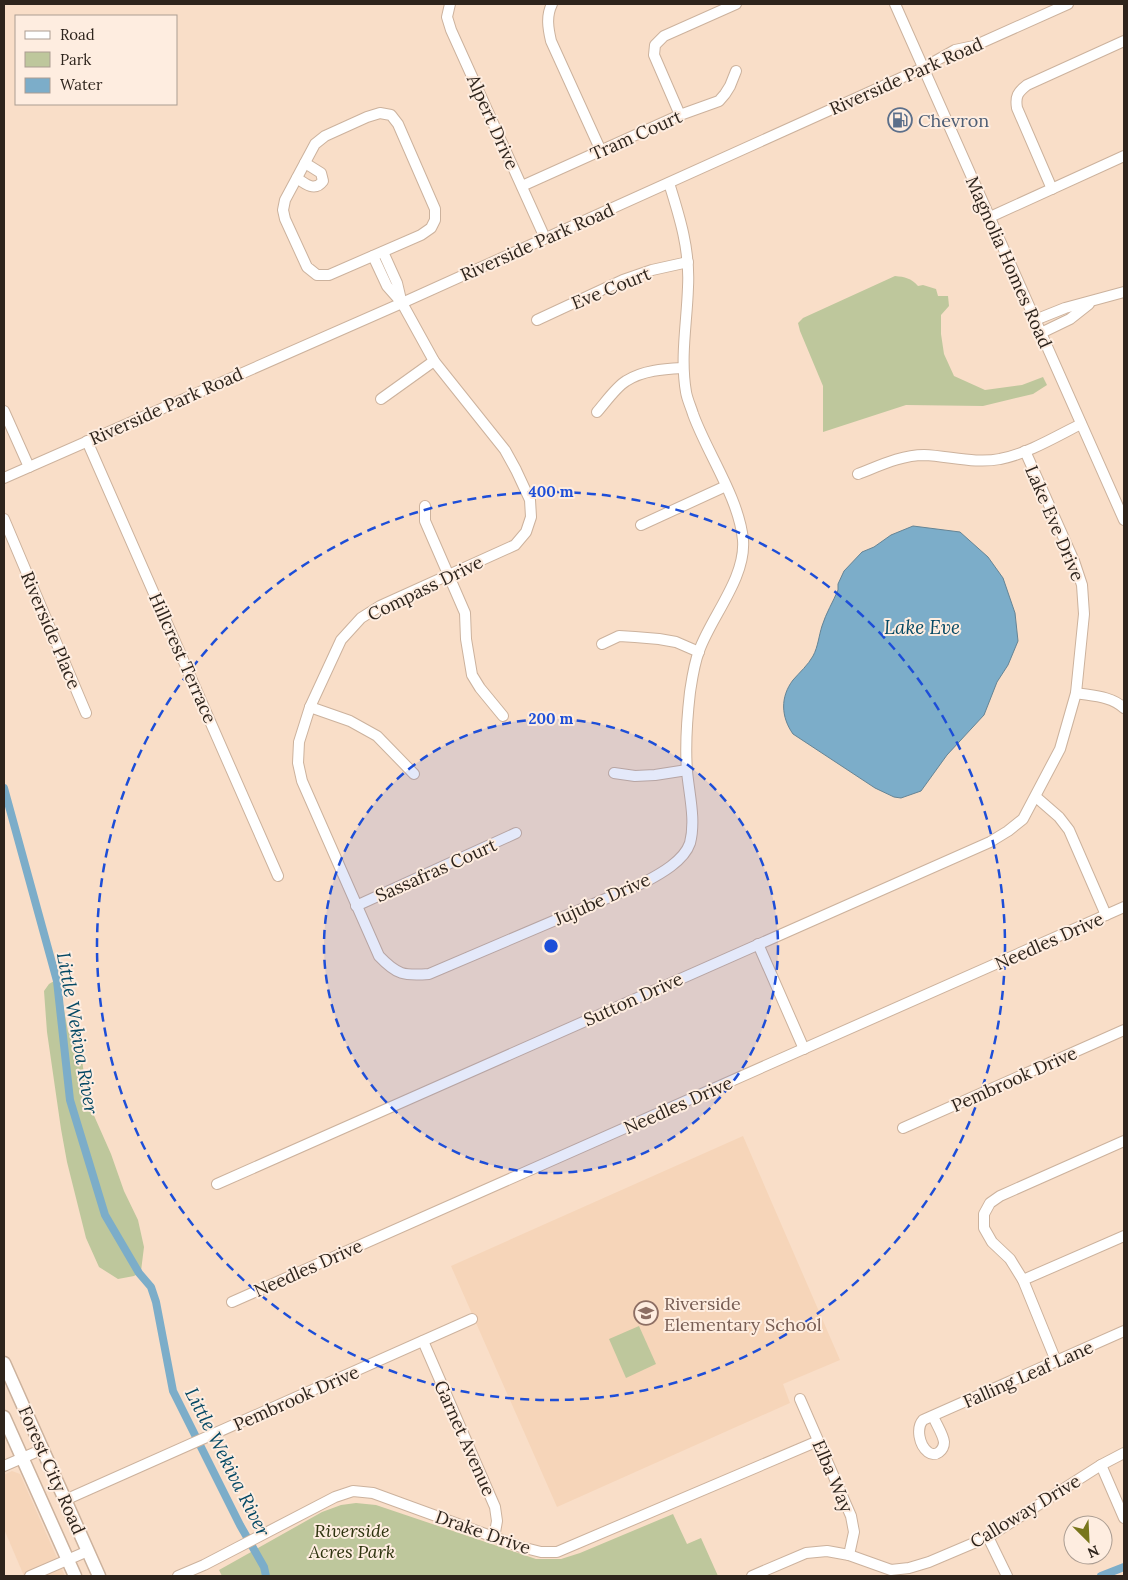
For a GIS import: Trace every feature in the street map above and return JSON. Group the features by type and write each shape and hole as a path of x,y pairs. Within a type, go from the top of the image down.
{"main road":[{"name":"Forest City Road","path":"4,1363 99,1576"},
{"name":"Forest City Road","path":"4,1417 75,1576"},
{"path":"35,1486 47,1498 56,1501 65,1500"}],"street":[{"name":"Alpert Drive","path":"450,4 447,16 451,30 545,238"},
{"path":"552,4 548,24 551,41 601,151"},
{"path":"680,115 654,55 655,45 664,36 736,4"},
{"name":"Magnolia Homes Road","path":"894,4 1124,520"},
{"name":"Riverside Park Road","path":"4,478 669,183 923,68 955,50 974,46 1068,4"},
{"path":"1052,189 1017,108 1016,100 1019,92 1027,85 1124,41"},
{"name":"Tram Court","path":"522,186 680,115 719,101 730,86 736,71"},
{"path":"380,113 391,115 398,124 435,209 435,220 431,228 421,234 329,275 317,275 307,267 285,219 283,210 285,200 297,178 315,144 325,136 367,117 380,113"},
{"path":"990,216 1124,156"},
{"path":"297,178 311,186 321,185 323,181 320,174 305,162"},
{"name":"Jujube Drive","path":"356,906 379,956 391,969 413,975 430,974 645,882 666,871 679,859 689,844 692,825 686,739 690,692 699,652 735,578 741,560 743,541 739,520 726,486 686,394 683,348 688,262 684,235 669,183"},
{"name":"Compass Drive","path":"356,906 302,781 298,763 299,742 310,708 341,640 361,618 380,606 514,545 526,532 530,517 530,500 505,450 434,361 402,303 396,283 378,254"},
{"name":"Eve Court","path":"537,320 623,280 652,270 688,262"},
{"path":"1035,320 1124,292"},
{"path":"1041,333 1064,323 1094,301"},
{"path":"1059,311 1064,323"},
{"path":"381,399 434,361"},
{"path":"597,412 625,381 641,373 683,368"},
{"path":"4,411 29,467"},
{"path":"858,474 888,462 922,455 1000,460 1025,451 1081,424"},
{"name":"Hillcrest Terrace","path":"87,441 278,876"},
{"name":"Lake Eve Drive","path":"1025,451 1074,561 1082,585 1084,614 1076,693 1060,749 1036,797"},
{"path":"641,525 726,486"},
{"path":"425,506 425,521 465,613 466,639 472,675 503,716"},
{"name":"Riverside Place","path":"4,519 86,712"},
{"path":"602,644 620,636 643,637 676,642 699,652"},
{"path":"1076,693 1118,702 1124,708"},
{"path":"310,708 350,721 377,736 414,774"},
{"path":"614,773 634,776 687,770"},
{"path":"1036,797 1059,817 1069,830 1106,915"},
{"name":"Sutton Drive","path":"217,1184 990,842 1023,819 1036,797"},
{"name":"Sassafras Court","path":"356,906 516,833"},
{"name":"Needles Drive","path":"232,1302 1124,907"},
{"path":"758,944 804,1049"},
{"name":"Pembrook Drive","path":"903,1128 1124,1030"},
{"path":"1056,1361 1023,1280 1010,1259 992,1242 984,1228 984,1214 990,1203 1000,1196 1124,1141"},
{"path":"1023,1280 1124,1236"},
{"name":"Pembrook Drive","path":"65,1500 472,1319"},
{"name":"Falling Leaf Lane","path":"933,1416 1124,1331"},
{"name":"Garnet Avenue","path":"423,1341 495,1507 497,1521 494,1538"},
{"name":"Elba Way","path":"800,1399 851,1516 854,1532 848,1556"},
{"name":"Drake Drive","path":"178,1576 204,1565 320,1504 353,1491 373,1494 494,1538 540,1552 557,1552 818,1441"},
{"path":"4,1466 42,1449"},
{"name":"Calloway Drive","path":"752,1576 806,1553 827,1551 848,1556 893,1573 929,1562 988,1537 1124,1452"},
{"path":"1101,1465 1124,1518"},
{"path":"988,1537 1007,1576"},
{"path":"30,1576 88,1551"}],"shaded area":[{"name":"Riverside Elementary School","path":"743,1136 840,1360 783,1384 790,1403 557,1507 451,1266"},
{"path":"12,1471 20,1474 65,1576 24,1576 4,1529 4,1475"}],"green space":[{"path":"895,276 908,278 918,286 923,285 936,289 938,296 948,296 949,306 941,315 941,334 944,354 954,376 985,390 1022,385 1043,377 1047,385 1033,394 983,406 906,405 823,432 823,386 798,323 803,318"},
{"path":"54,981 57,981 61,994 68,1031 82,1060 88,1102 111,1154 124,1191 138,1220 144,1247 141,1271 134,1276 118,1279 99,1267 86,1238 67,1162 47,1032 44,991"},
{"path":"639,1326 656,1364 626,1378 609,1339"},
{"name":"Riverside Acres Park","path":"356,1503 376,1505 536,1559 561,1559 580,1553 673,1514 687,1544 701,1538 718,1576 222,1576 219,1570 322,1512 341,1505"}],"water":[{"name":"Lake Eve","path":"913,526 960,532 988,557 1003,578 1015,613 1018,641 1008,665 997,682 984,715 947,755 921,791 901,798 894,797 875,788 793,734 784,714 784,700 793,680 815,652 824,621 844,571 862,552 874,547 891,535"}],"waterway":[{"name":"Little Wekiva River","path":"4,788 57,981 70,1100 105,1215 139,1273 151,1287 156,1302 173,1391 240,1525 264,1567 266,1576"},
{"name":"Little Wekiva River","path":"1101,1576 1124,1567"}],"place":[{"name":"Chevron","path":"900,120"},
{"name":"Riverside Elementary School","path":"646,1313"}]}
